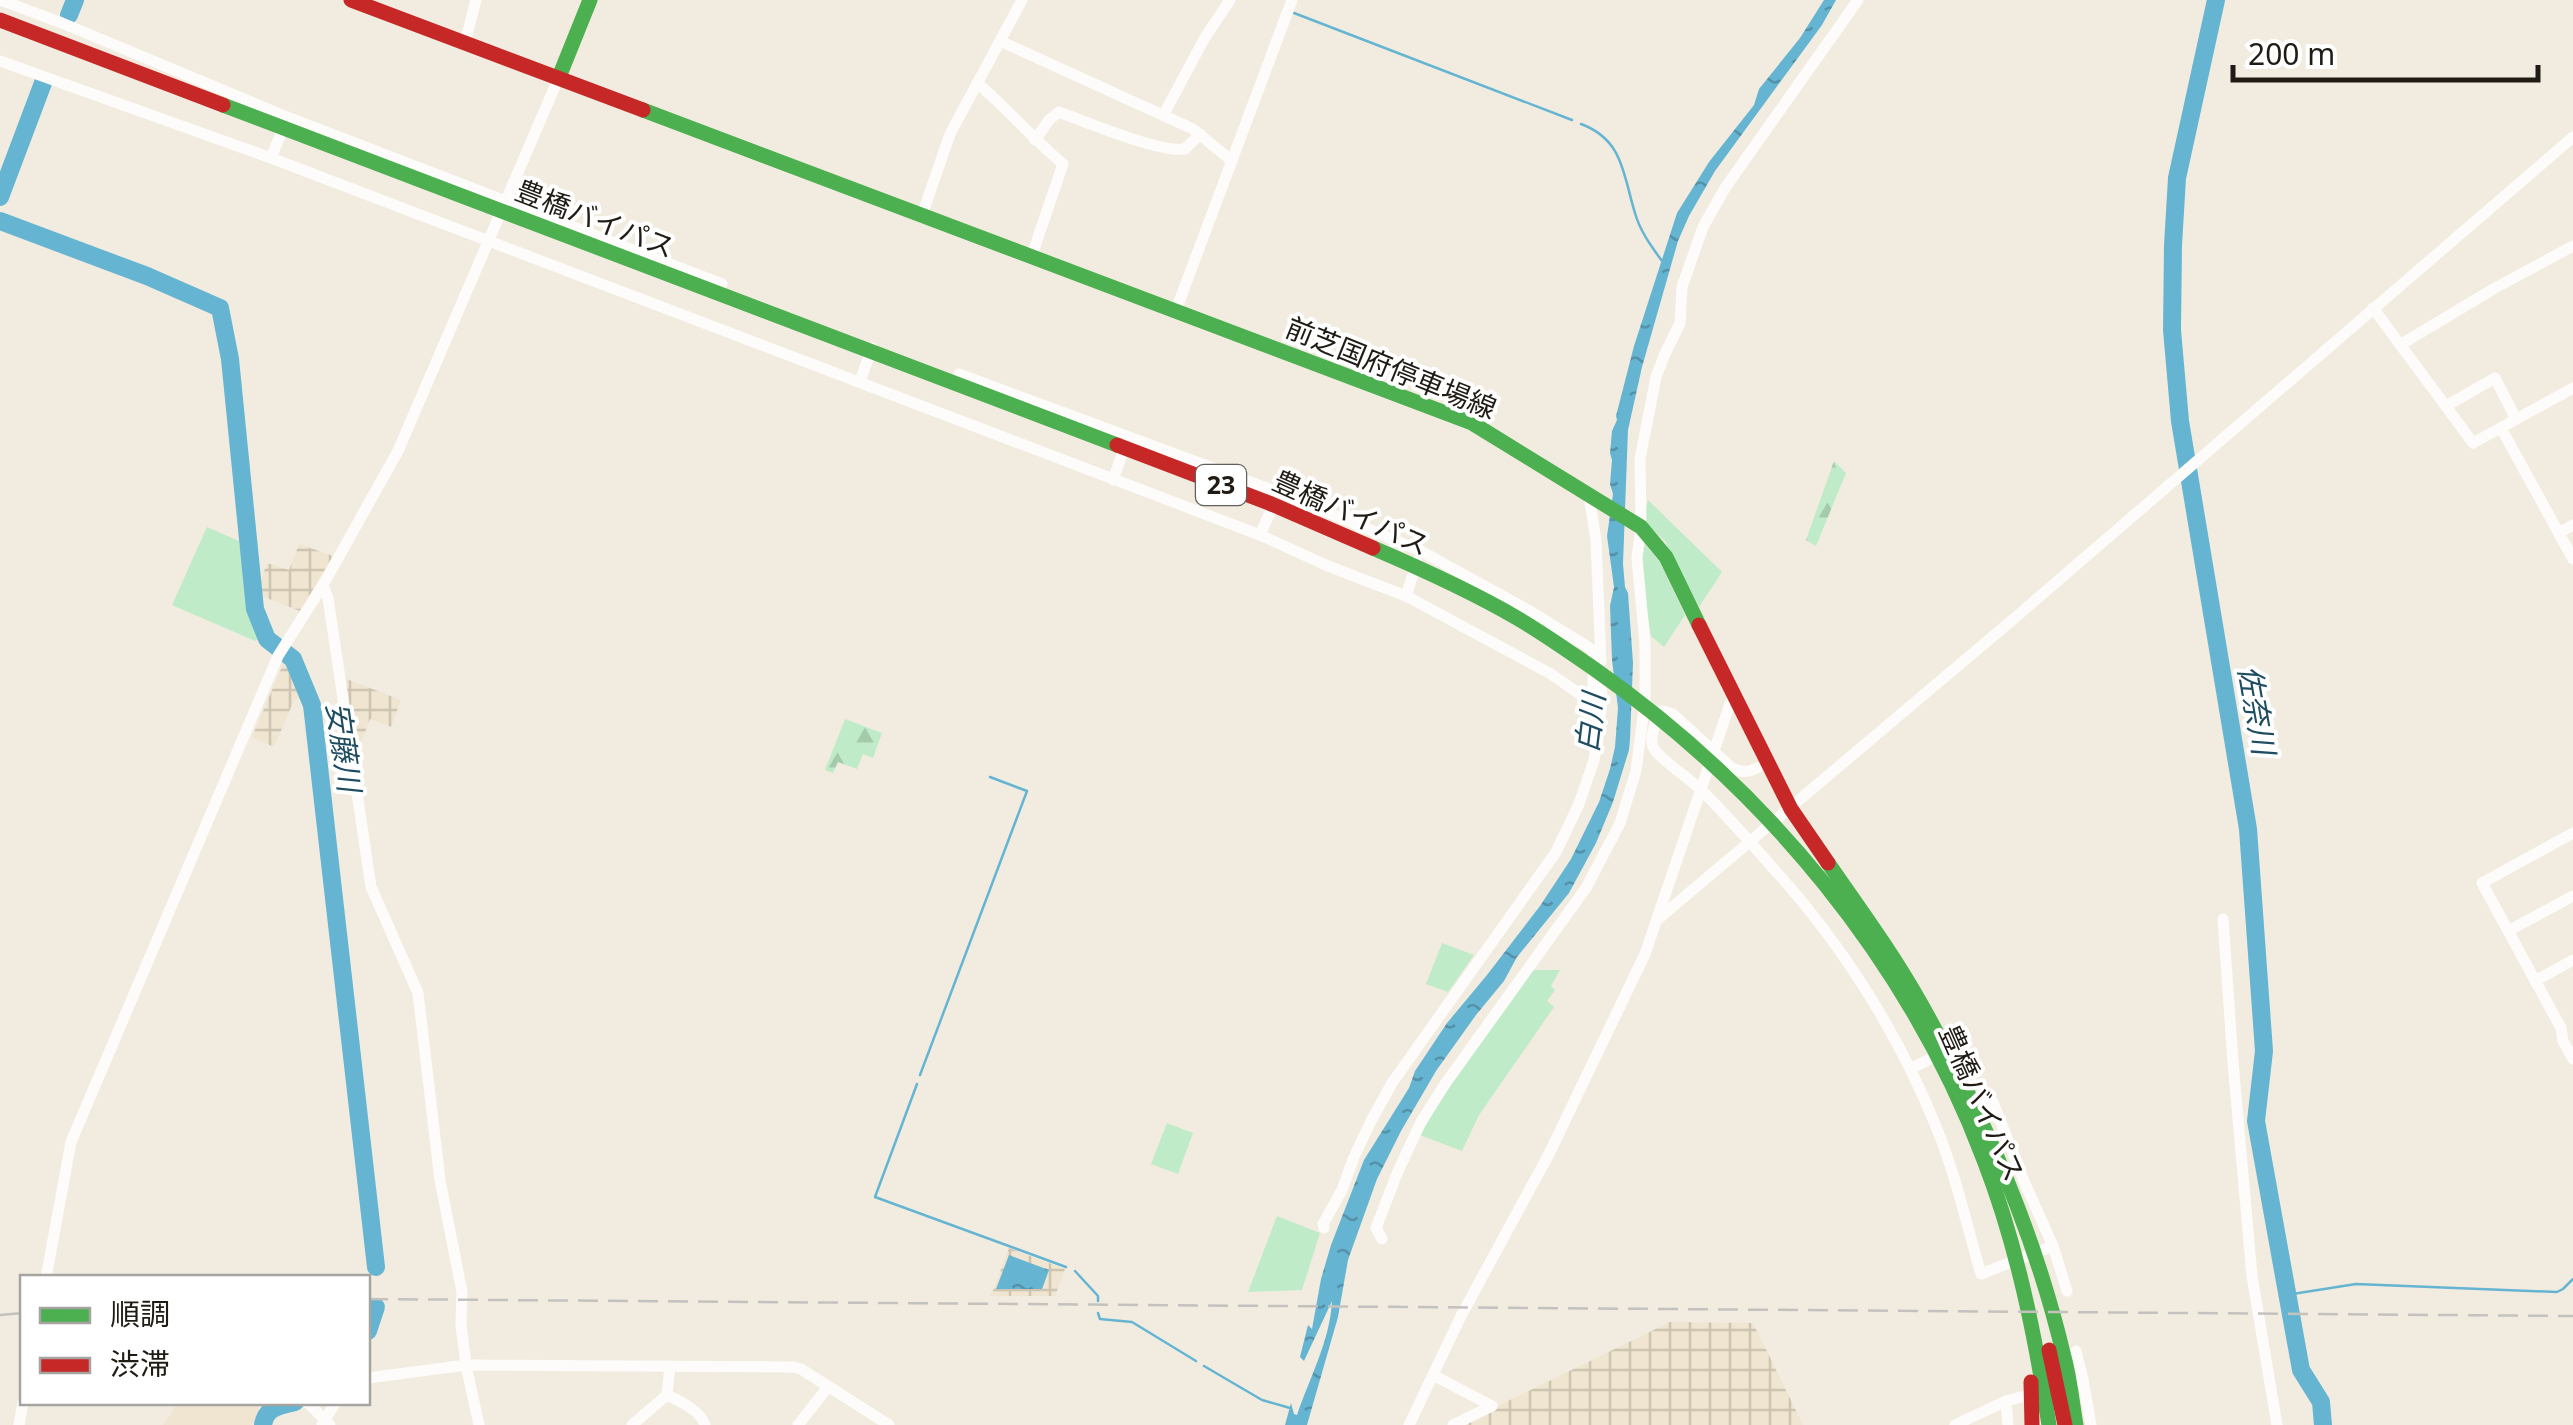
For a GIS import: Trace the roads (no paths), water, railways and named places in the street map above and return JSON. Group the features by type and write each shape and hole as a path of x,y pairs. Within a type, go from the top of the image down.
{"main road":[{"name":"前芝国府停車場線","path":"351,0 1472,423 1639,526 1666,557 1791,808 1884,943 1972,1100 2026,1230 2054,1314 2051,1405 2076,1425"},
{"path":"560,77 590,0"},
{"name":"豊橋バイパス","path":"0,16 34,38 70,54 1267,510 1383,558 1512,622 1600,679 1720,779 1778,837 1892,990 1978,1165 2007,1246 2028,1336 2051,1405"},
{"name":"豊橋バイパス","path":"0,32 34,38 1268,503 1388,554 1517,617 1606,676 1726,774 1783,832 1845,909 1899,990 1949,1078 1986,1166 2028,1304 2051,1405 2046,1425"},
{"path":"2032,1425 2051,1405 2064,1425"}],"street":[{"path":"0,0 287,117 874,343 1278,492 1421,551 1592,650 1592,696 1584,698 1551,674 1406,596 1260,535 489,240 0,61"},
{"path":"465,42 476,0"},
{"path":"922,215 950,134 1022,0"},
{"path":"1164,114 1230,0"},
{"path":"1176,310 1292,0"},
{"path":"1382,1239 1376,1228 1421,1122 1586,888 1620,822 1636,771 1645,701 1645,644 1637,558 1640,458 1656,376 1680,323 1682,287 1704,227 1725,188 1858,0"},
{"path":"1000,41 1164,114 1200,134 1232,161"},
{"path":"47,1275 71,1142 281,650 323,585 398,451 560,77"},
{"path":"977,82 1063,164 1032,255"},
{"path":"1035,140 1059,112 1173,150 1184,149 1200,134"},
{"path":"271,158 287,117"},
{"path":"1657,920 2573,137"},
{"path":"2400,345 2573,246"},
{"path":"2372,308 2473,443 2573,388"},
{"path":"860,382 874,343"},
{"path":"2446,406 2495,378 2516,419"},
{"path":"2500,428 2573,559"},
{"path":"1113,480 1128,437"},
{"path":"1260,535 1278,492"},
{"path":"1324,1228 1354,1157 1392,1084 1556,852 1579,804 1594,760 1602,702 1592,498"},
{"path":"2559,533 2573,525"},
{"path":"1406,596 1421,551"},
{"path":"323,585 371,887 418,993 440,1180 462,1292 466,1364 479,1425"},
{"path":"1551,674 1566,632"},
{"path":"1410,1425 1463,1312 1548,1154 1645,954 1733,695"},
{"path":"1766,763 1752,772 1739,771 1673,714 1659,712 1652,736 1654,749 1700,789 1794,890 1872,1001 1910,1069 1937,1130 1981,1274 2053,1246"},
{"path":"2573,833 2482,883 2536,980 2567,1024 2564,1041 2573,1059"},
{"path":"2508,931 2573,896"},
{"path":"2224,919 2252,1276 2278,1425"},
{"path":"2536,980 2573,960"},
{"path":"1910,1069 1946,1052"},
{"path":"1972,1100 1993,1102 2053,1246 2067,1290"},
{"path":"2076,1351 2091,1425"},
{"path":"370,1378 466,1364 793,1368 802,1369 889,1425"},
{"path":"632,1425 667,1396 670,1366"},
{"path":"1433,1375 1492,1406 1453,1425"},
{"path":"1955,1425 2006,1401 2083,1380"},
{"path":"798,1425 828,1387"},
{"path":"667,1396 686,1405 705,1425"},
{"path":"2006,1401 2008,1425"}],"water":[{"path":"1824,0 1836,0 1822,25 1715,171 1689,216 1678,241 1642,367 1628,430 1623,564 1633,663 1630,739 1613,802 1569,893 1517,957 1504,981 1436,1071 1401,1131 1377,1179 1348,1260 1338,1317 1307,1425 1285,1425 1291,1403 1297,1415 1323,1345 1332,1301 1304,1361 1300,1357 1308,1325 1312,1329 1331,1245 1364,1160 1447,1023 1540,906 1571,859 1599,802 1615,747 1618,708 1610,606 1614,587 1607,536 1613,494 1610,453 1634,346 1677,213"},
{"path":"1009,1255 1049,1270 1042,1289 996,1289"}],"waterway":[{"name":"安藤川","path":"69,15 75,0"},
{"name":"佐奈川","path":"2216,0 2177,178 2172,330 2180,421 2248,829 2264,1051 2256,1121 2301,1370 2321,1402 2323,1425"},
{"path":"1294,13 1572,120"},
{"name":"安藤川","path":"0,197 43,83"},
{"path":"1581,124 1606,139 1614,149 1640,226 1662,261"},
{"name":"安藤川","path":"0,221 220,308 230,359 255,609 267,639 293,659 312,705 376,1267"},
{"path":"920,1075 1027,791 990,777"},
{"path":"917,1084 875,1197 1066,1267"},
{"path":"1075,1271 1098,1296 1098,1301"},
{"path":"2286,1295 2356,1284 2557,1292 2573,1279"},
{"name":"安藤川","path":"370,1325 376,1307"},
{"path":"1098,1313 1100,1319 1132,1322 1196,1361"},
{"path":"1204,1366 1262,1400 1290,1408"},
{"name":"安藤川","path":"263,1425 270,1411 283,1405"}],"railway":[{"path":"370,1299 2573,1316"},
{"path":"0,1315 20,1313"}],"water label":[{"name":"白川","path":"1591,723"}]}
